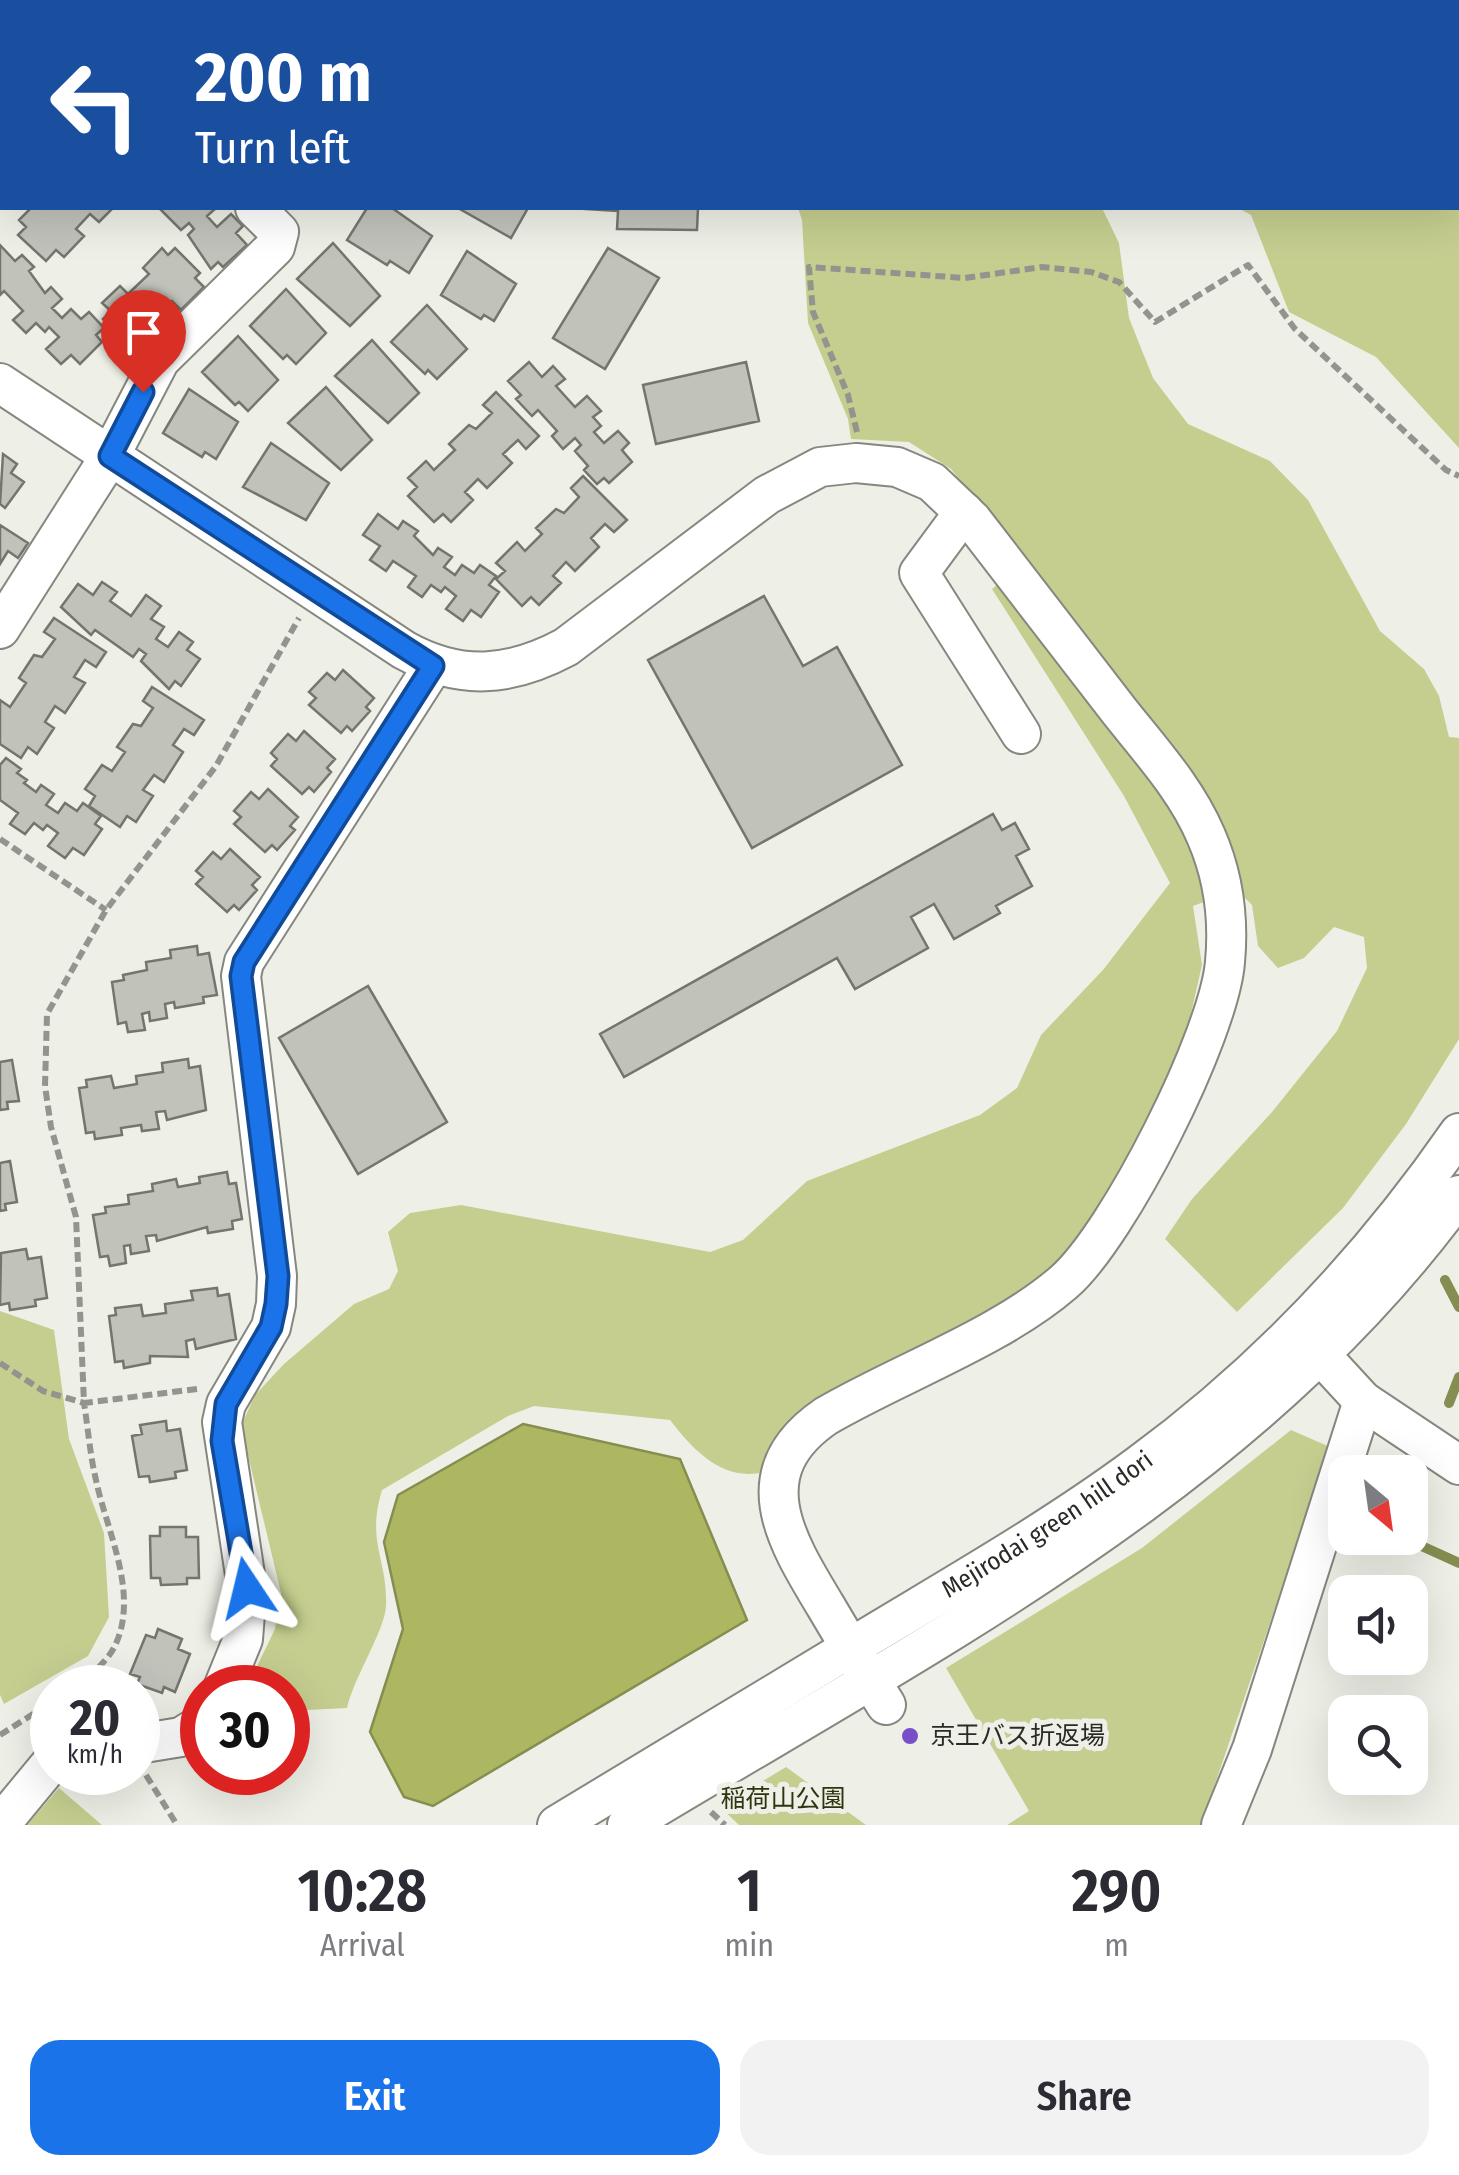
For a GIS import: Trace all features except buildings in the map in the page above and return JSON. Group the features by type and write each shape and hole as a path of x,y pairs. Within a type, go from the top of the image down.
{"street":[{"path":"0,629 110,456 160,360 276,247 278,232 257,210"},
{"path":"0,383 433,666 466,673 532,666 566,648 789,481 820,467 856,463 915,473 932,482 964,512 1190,802 1220,876 1226,962 1206,1036 1118,1218 1092,1255 1026,1309 826,1416 810,1427 790,1452 778,1490 784,1536 869,1677"},
{"path":"964,512 919,573 1021,734"},
{"path":"232,1665 243,1639 247,1605 222,1441 226,1404 271,1327 278,1276 241,976 244,962 433,666"},
{"name":"Mejirodai green hill dori","path":"627,1825 1113,1528 1232,1438 1309,1342 1459,1133"},
{"name":"Mejirodai green hill dori","path":"1309,1342 1388,1283 1459,1195"},
{"path":"1309,1342 1363,1401 1459,1465"},
{"path":"1221,1825 1252,1748 1363,1401"},
{"name":"Mejirodai green hill dori","path":"557,1825 869,1677"},
{"path":"0,1825 30,1789"}],"path":[{"path":"856,463 857,426 813,312 809,267 965,278 1042,267 1091,272 1119,282 1155,322 1248,265 1295,329 1446,470 1459,476"},
{"path":"101,1665 117,1642 121,1624 114,1533 96,1483 84,1402 76,1217 50,1127 44,1044 47,1014 61,982 106,910 216,766 316,592"},
{"path":"0,839 106,910"},
{"path":"0,1363 43,1392 84,1402 236,1385"},
{"path":"0,1735 30,1716"},
{"path":"159,1795 177,1825"}],"green space":[{"path":"799,210 1103,210 1119,243 1129,318 1153,378 1188,424 1270,461 1308,500 1380,631 1424,669 1439,696 1449,737 1459,738 1459,1039 1406,1124 1343,1208 1237,1312 1165,1239 1192,1199 1272,1112 1337,1031 1367,968 1364,937 1334,927 1304,958 1278,968 1258,946 1252,905 1237,890 1193,906 1202,965 1188,1027 1131,1159 1051,1279 764,1472 749,1474 723,1468 699,1453 670,1420 534,1406 508,1416 382,1490 376,1524 386,1590 384,1616 347,1708 310,1710 310,1665 258,1665 275,1629 281,1593 241,1426 255,1395 284,1364 354,1304 389,1289 398,1271 388,1232 410,1213 461,1205 710,1252 743,1240 807,1181 980,1115 1017,1088 1041,1035 1103,970 1170,883 1124,796 992,589 1025,562 951,469 909,442 851,439 848,419 808,323"},
{"path":"1242,210 1459,210 1459,448 1376,357 1289,312 1251,215"},
{"path":"0,1311 54,1330 69,1439 104,1533 109,1617 88,1656 72,1665 30,1665 30,1689 4,1704 0,1695"},
{"path":"1291,1430 1330,1447 1201,1825 1007,1825 1029,1811 946,1668 1142,1548"},
{"name":"稲荷山公園","path":"786,1767 866,1825 739,1825 720,1807"},
{"path":"53,1795 67,1795 102,1825 27,1825"}],"shaded area":[{"path":"523,1424 680,1459 747,1620 433,1806 404,1797 370,1732 403,1629 384,1542 398,1495"}],"waterway":[{"path":"1445,1280 1459,1307"},
{"path":"1449,1403 1459,1377"},
{"path":"1428,1549 1459,1563"}],"place":[{"name":"京王バス折返場","path":"910,1736"}],"route":[{"path":"143,392 110,456 433,666 244,962 241,976 278,1276 271,1327 226,1404 222,1422 247,1588"}]}
